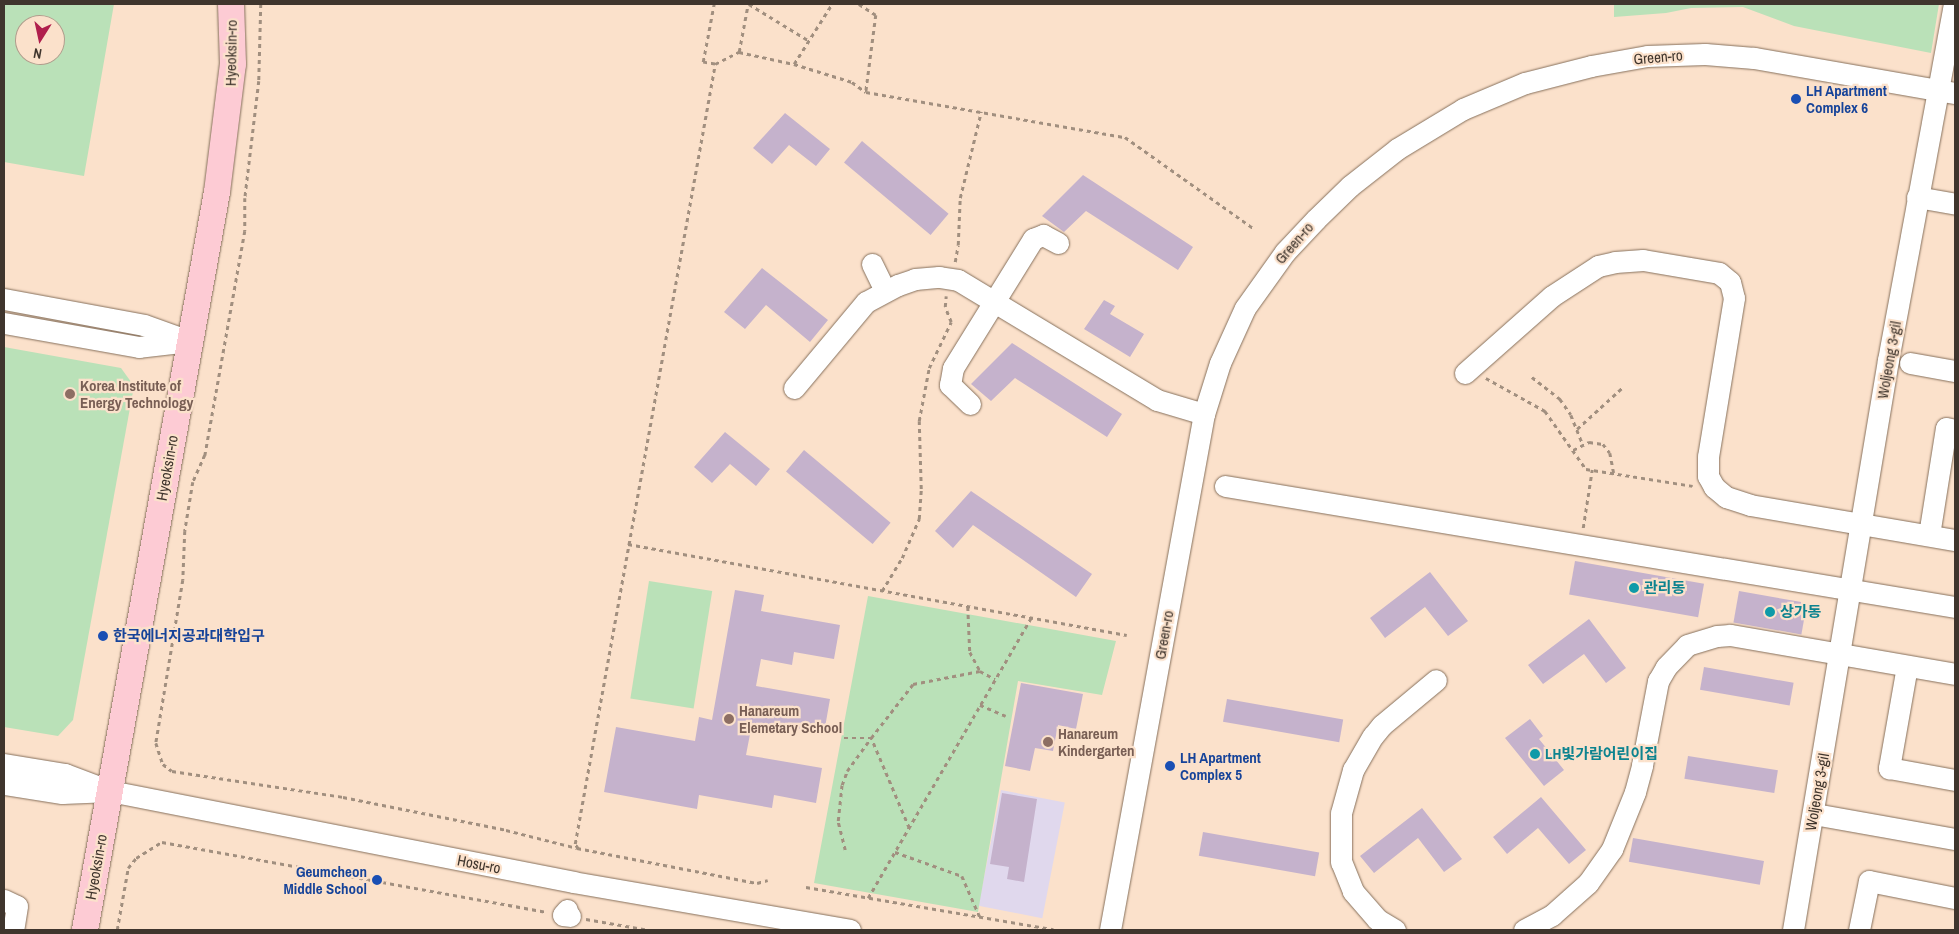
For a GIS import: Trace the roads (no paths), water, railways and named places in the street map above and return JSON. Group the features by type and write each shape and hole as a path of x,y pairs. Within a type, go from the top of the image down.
{"main road":[{"name":"Hyeoksin-ro","path":"85,930 189,341 218,192 232,74 231,4"}],"street":[{"name":"Woljeong 3-gil","path":"1793,930 1917,197 1946,91 1954,4"},
{"name":"Green-ro","path":"1110,930 1204,414 1220,364 1245,308 1285,252 1350,186 1397,149 1463,109 1525,83 1591,66 1648,56 1705,54 1754,58 1946,91"},
{"path":"1917,197 1955,204"},
{"path":"970,404 950,385 953,368 1033,239 1043,235 1058,243"},
{"path":"1468,370 1552,296 1598,266 1615,262 1643,260 1726,276 1733,288 1734,298 1708,456 1708,476 1714,486 1726,497 1740,502 1955,540"},
{"path":"872,264 884,291"},
{"path":"794,388 866,302 884,291 915,279 948,279 958,280 1157,400 1204,414"},
{"path":"4,299 144,325 189,341"},
{"path":"4,323 139,347 189,341"},
{"path":"1910,363 1955,370"},
{"path":"1929,535 1946,428 1955,430"},
{"path":"1225,486 1955,607"},
{"path":"1524,930 1552,915 1588,883 1612,849 1635,792 1642,766 1658,681 1676,654 1687,645 1702,639 1730,635 1955,674"},
{"path":"1907,666 1890,768 1955,780"},
{"path":"1395,930 1377,919 1353,891 1341,862 1341,813 1353,770 1373,736 1382,725 1436,680"},
{"path":"4,764 64,774 110,791"},
{"path":"4,784 62,793 110,791"},
{"name":"Hosu-ro","path":"110,791 573,882 850,930"},
{"path":"1814,814 1955,839"},
{"path":"1859,930 1869,881 1955,898"},
{"path":"4,900 17,906 13,930"}],"place":[{"name":"LH Apartment Complex 6","path":"1796,99"},
{"name":"Korea Institute of Energy Technology","path":"70,394"},
{"name":"관리동","path":"1634,588"},
{"name":"상가동","path":"1770,612"},
{"name":"한국에너지공과대학입구","path":"103,636"},
{"name":"Hanareum Elemetary School","path":"729,719"},
{"name":"Hanareum Kindergarten","path":"1048,742"},
{"name":"LH빛가람어린이집","path":"1535,754"},
{"name":"LH Apartment Complex 5","path":"1170,766"},
{"name":"Geumcheon Middle School","path":"377,880"}]}
